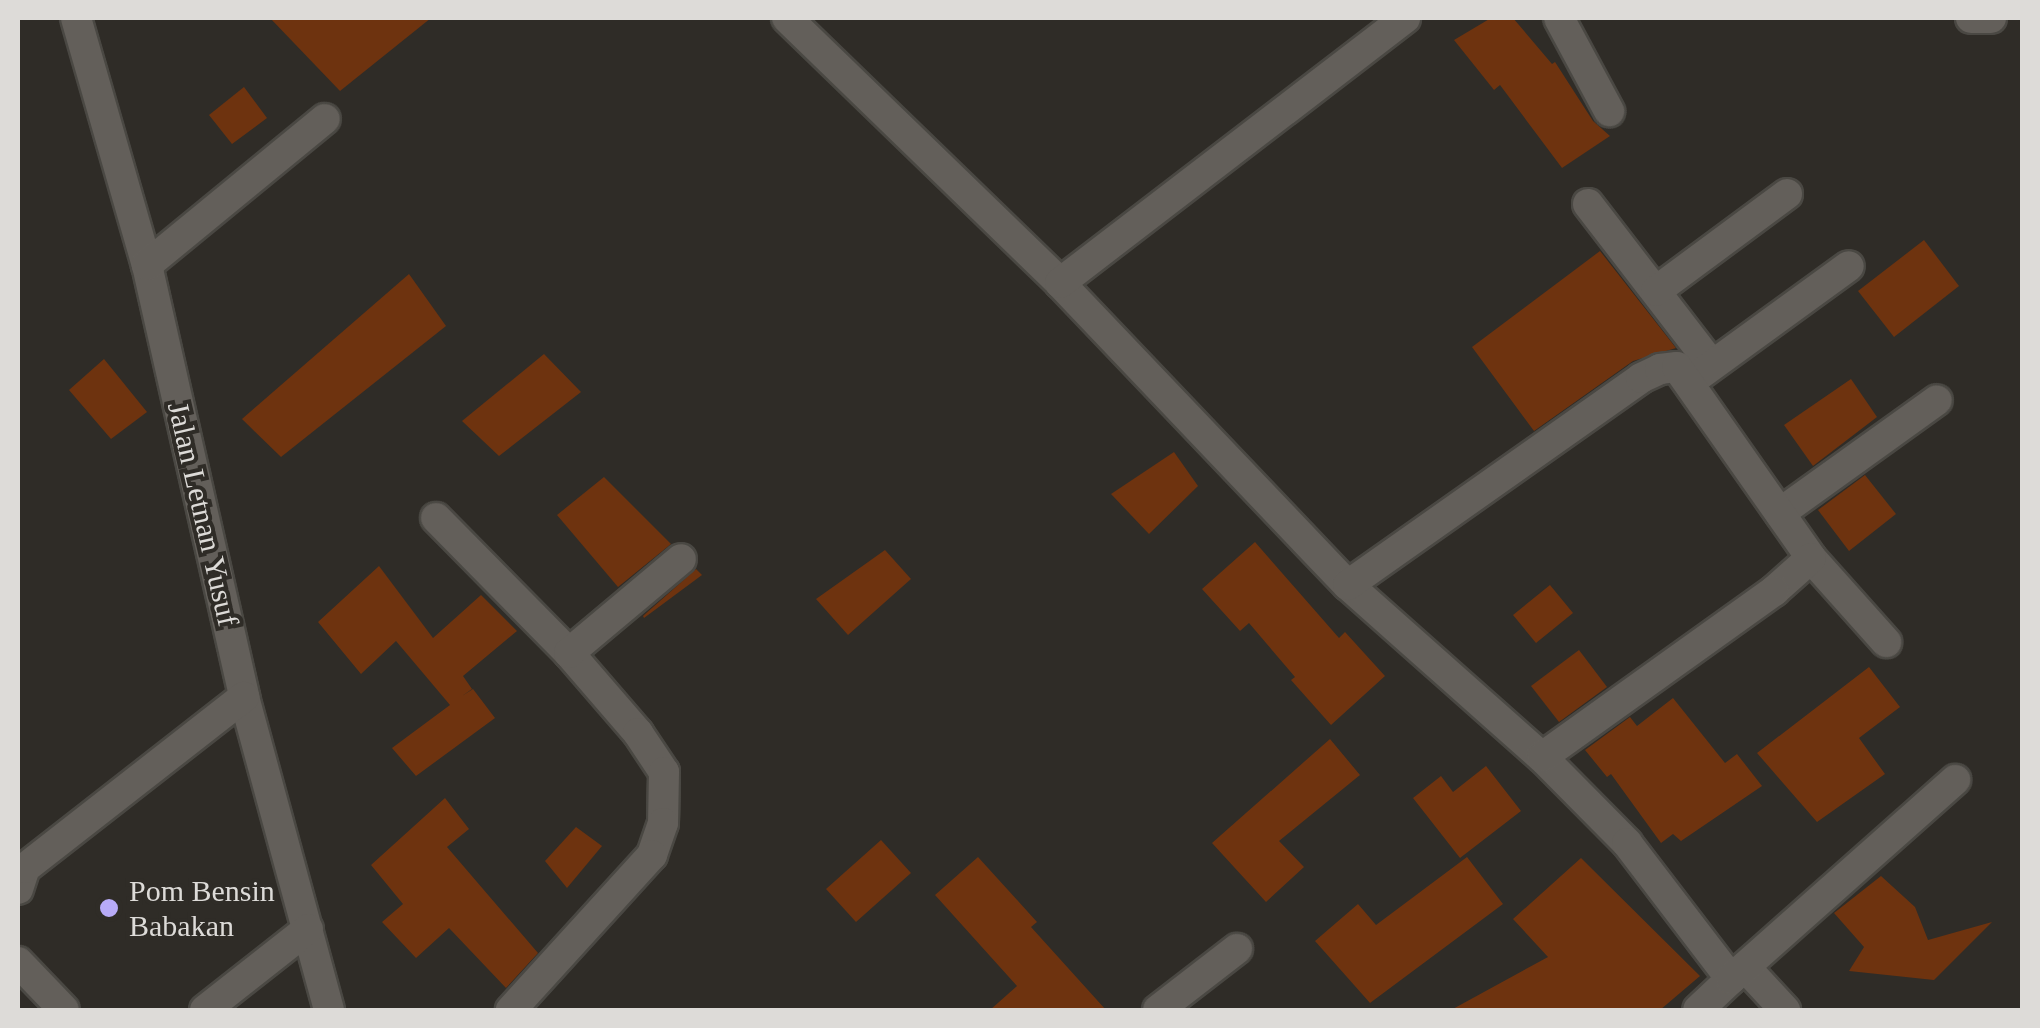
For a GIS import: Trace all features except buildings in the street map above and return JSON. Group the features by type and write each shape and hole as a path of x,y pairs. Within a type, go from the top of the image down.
{"street":[{"name":"Jalan Letnan Yusuf","path":"76,18 146,265 244,697 328,1010"},
{"path":"787,18 1060,283 1348,585 1542,757 1627,843 1738,973 1785,1010"},
{"path":"1060,283 1406,18"},
{"path":"1559,18 1608,111"},
{"path":"1971,18 1991,18"},
{"path":"146,265 325,119"},
{"path":"1656,291 1787,194"},
{"path":"1588,204 1656,291 1780,513 1811,558 1886,642"},
{"path":"1700,374 1849,266"},
{"path":"1348,585 1640,378 1660,368 1678,367 1700,374"},
{"path":"1780,513 1936,400"},
{"path":"436,518 570,653 638,733 664,772 663,823 652,856 511,1010"},
{"path":"1542,757 1774,591 1811,558"},
{"path":"570,653 681,559"},
{"path":"18,889 25,868 244,697"},
{"path":"1698,1010 1955,780"},
{"path":"205,1010 308,930"},
{"path":"1158,1010 1237,948"},
{"path":"18,962 64,1010"}],"place":[{"name":"Pom Bensin Babakan","path":"109,908"}]}
